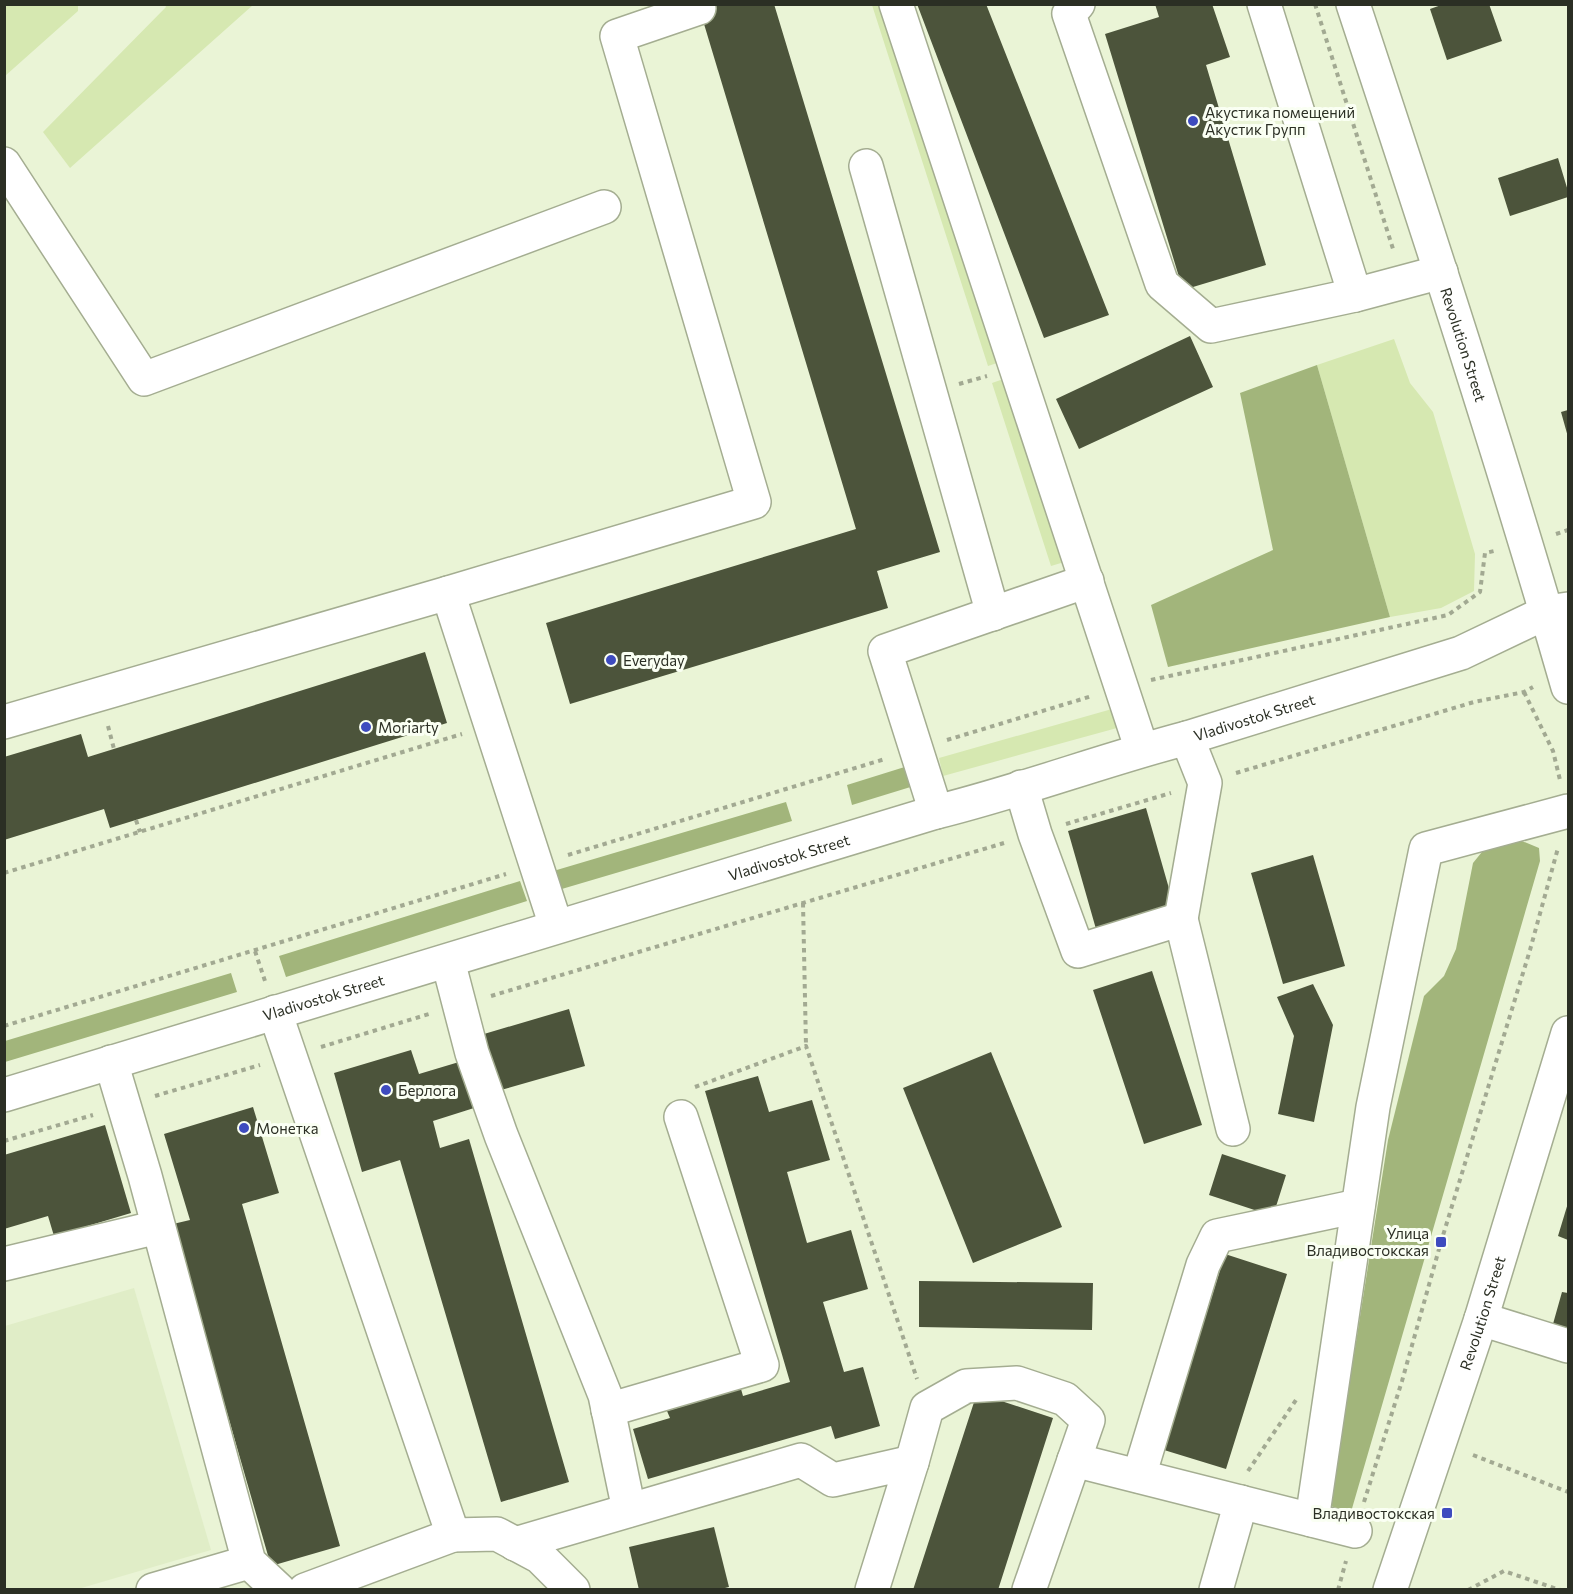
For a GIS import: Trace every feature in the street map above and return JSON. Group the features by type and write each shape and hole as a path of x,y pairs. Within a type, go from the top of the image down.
{"street":[{"path":"896,4 1142,750"},
{"path":"1078,4 1069,14 1162,284 1211,326 1355,295 1441,272"},
{"path":"1264,4 1355,295"},
{"name":"Revolution Street","path":"1353,4 1441,272 1558,611 1569,687"},
{"path":"4,722 754,501 617,36 699,8"},
{"path":"4,164 144,379 604,207"},
{"path":"866,166 993,614"},
{"path":"936,812 885,651 1087,581"},
{"path":"448,593 556,926"},
{"name":"Vladivostok Street","path":"4,1095 1461,653 1558,611"},
{"path":"1187,738 1205,783 1181,919 1233,1129"},
{"path":"1021,787 1035,834 1078,951 1181,919"},
{"path":"1312,1520 1373,1107 1426,849 1568,812"},
{"path":"447,961 472,1053 501,1135 605,1395 629,1510"},
{"path":"275,1012 453,1535"},
{"name":"Revolution Street","path":"1390,1590 1481,1319 1569,1033"},
{"path":"111,1062 249,1562 279,1590"},
{"path":"608,1410 762,1365 681,1117"},
{"path":"1139,1476 1203,1265 1217,1236 1358,1206"},
{"path":"4,1264 158,1227"},
{"path":"1481,1319 1569,1346"},
{"path":"872,1590 927,1408 966,1386 1017,1383 1065,1400 1088,1420 1029,1590"},
{"path":"515,1544 801,1460 833,1480 912,1462"},
{"path":"1074,1460 1355,1531"},
{"path":"1216,1590 1235,1500"},
{"path":"305,1590 453,1535 497,1534 540,1557 573,1590"},
{"path":"153,1590 249,1562"}],"path":[{"path":"1315,4 1403,281"},
{"path":"4,1026 1122,687 1448,615 1480,592 1485,553"},
{"path":"4,1141 1474,702 1524,692 1553,751 1568,812 1530,950 1338,1590"},
{"path":"4,873 491,725"},
{"path":"136,820 140,832"},
{"path":"803,903 806,1046 927,1408"},
{"path":"681,1117 675,1094 806,1046"},
{"path":"1235,1500 1300,1395"},
{"path":"1473,1455 1569,1492"},
{"path":"1468,1590 1504,1571 1560,1590"}],"shaded area":[{"path":"5,4 78,4 78,11 5,76"},
{"path":"165,5 253,5 70,168 43,132 166,7"},
{"path":"872,5 892,5 1006,360 988,366"},
{"path":"1394,339 1410,383 1433,412 1475,554 1474,591 1441,608 1390,617 1317,365"},
{"path":"1317,365 1390,617 1168,667 1151,605 1273,550 1240,393"},
{"path":"1012,376 1071,560 1051,566 992,383"},
{"path":"1112,709 1117,728 943,776 939,758"},
{"path":"911,765 917,785 852,805 847,785"},
{"path":"786,802 792,821 555,891 550,872"},
{"path":"1517,839 1539,848 1540,861 1351,1512 1330,1506 1388,1140 1424,996 1444,976 1456,949 1473,863 1486,847"},
{"path":"520,881 527,901 286,977 279,956"},
{"path":"231,973 237,992 5,1062 5,1041"},
{"path":"134,1288 211,1550 78,1589 5,1589 5,1326"}],"building":[{"path":"698,4 774,4 940,552 877,571 888,608 570,704 546,623 856,529"},
{"path":"917,4 986,4 1109,315 1044,338"},
{"path":"1155,4 1212,4 1230,57 1206,65 1266,265 1183,290 1105,34 1159,17"},
{"path":"1444,4 1489,4 1502,41 1447,60 1430,9"},
{"path":"1558,158 1568,197 1510,216 1498,178"},
{"path":"1190,336 1213,387 1079,449 1056,399"},
{"path":"1568,410 1568,437 1561,412"},
{"path":"425,652 447,723 110,828 104,809 4,840 4,757 81,734 88,757"},
{"path":"1146,808 1176,913 1098,936 1068,831"},
{"path":"1313,855 1345,966 1283,984 1251,873"},
{"path":"1152,971 1202,1125 1144,1144 1093,990"},
{"path":"1313,984 1333,1025 1314,1122 1278,1114 1294,1036 1277,997"},
{"path":"569,1009 585,1066 501,1090 484,1034"},
{"path":"411,1050 419,1074 459,1062 474,1108 433,1121 440,1148 469,1139 569,1482 501,1502 400,1160 362,1172 334,1073"},
{"path":"991,1052 1062,1227 973,1263 903,1088"},
{"path":"758,1076 769,1112 812,1100 830,1160 787,1172 807,1243 851,1230 868,1289 823,1302 844,1372 863,1367 880,1426 835,1439 831,1426 648,1479 633,1429 670,1418 667,1411 741,1389 743,1396 790,1382 705,1091"},
{"path":"253,1107 279,1193 242,1204 340,1546 271,1566 173,1224 190,1220 164,1134"},
{"path":"105,1125 131,1213 54,1236 48,1216 4,1229 4,1155"},
{"path":"1222,1154 1286,1175 1273,1216 1209,1195"},
{"path":"1568,1203 1568,1240 1558,1236"},
{"path":"1225,1254 1287,1274 1226,1469 1164,1450"},
{"path":"919,1281 1093,1283 1092,1330 919,1327"},
{"path":"1562,1292 1568,1293 1568,1336 1551,1331"},
{"path":"977,1393 1053,1418 998,1590 913,1590"},
{"path":"714,1527 729,1587 717,1590 639,1590 629,1547"}],"place":[{"name":"Акустика помещений Акустик Групп","path":"1193,121"},
{"name":"Everyday","path":"611,660"},
{"name":"Moriarty","path":"366,727"},
{"name":"Берлога","path":"386,1090"},
{"name":"Монетка","path":"244,1128"},
{"name":"Улица Владивостокская","path":"1441,1242"},
{"name":"Владивостокская","path":"1447,1513"}]}
